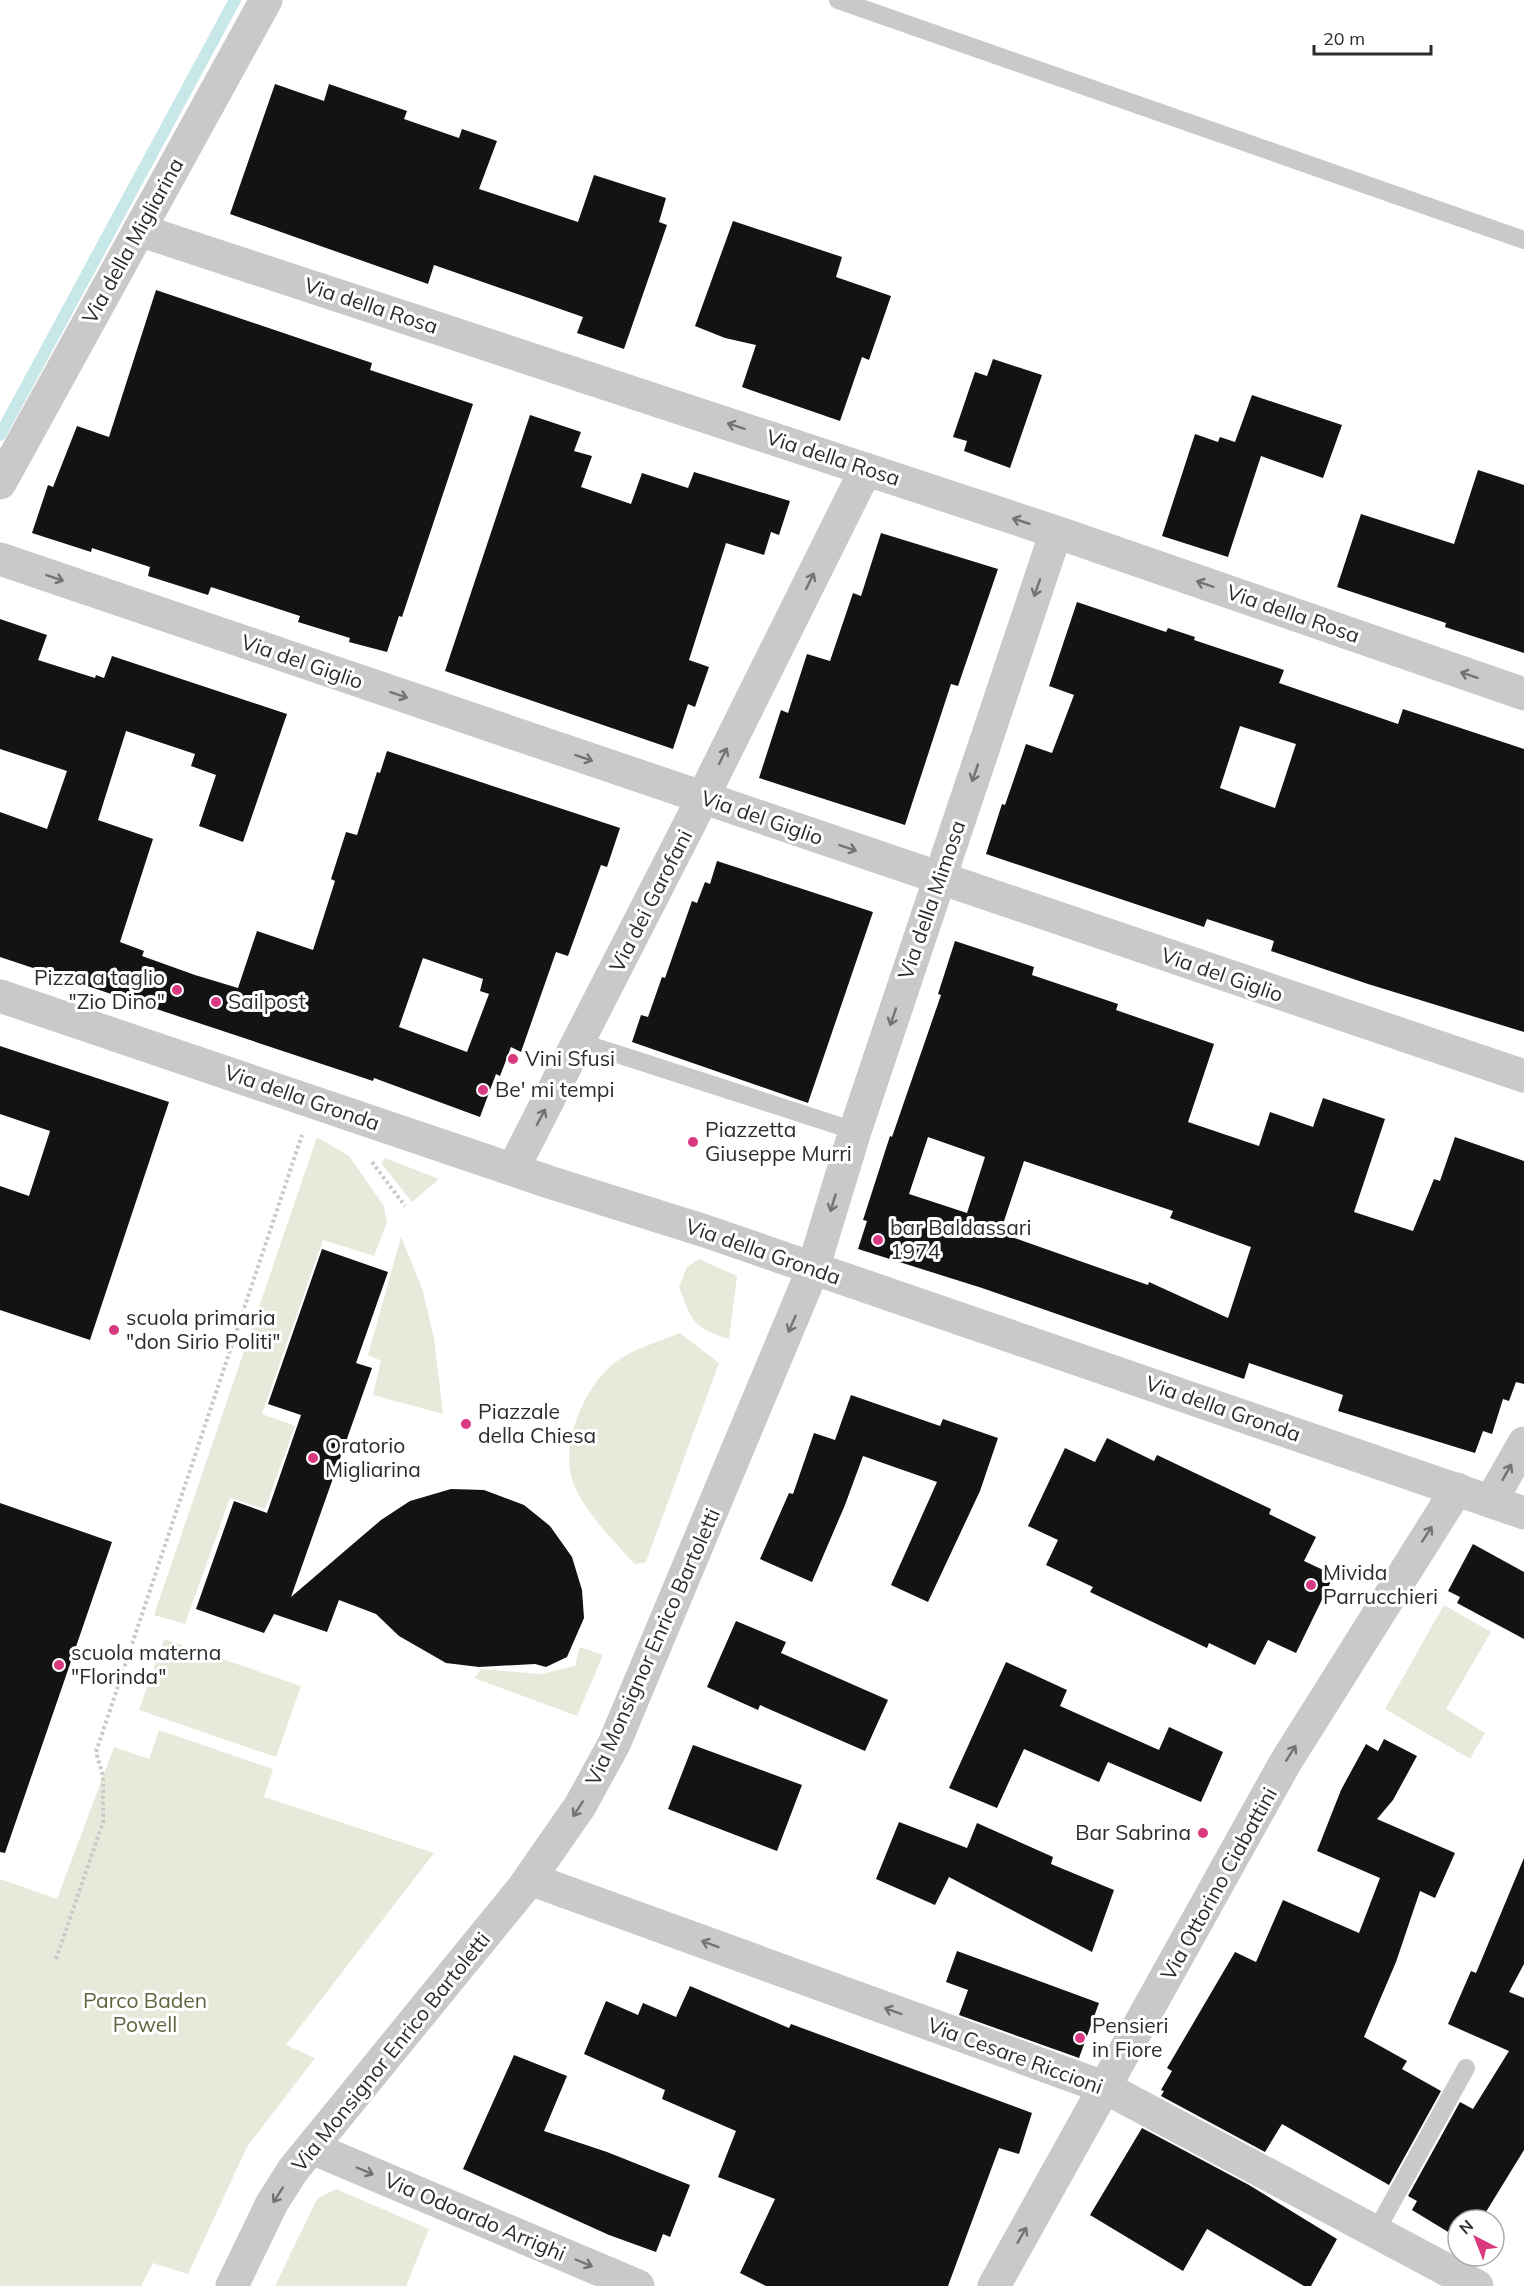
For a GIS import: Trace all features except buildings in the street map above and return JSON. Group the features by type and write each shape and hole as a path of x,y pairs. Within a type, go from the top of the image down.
{"street":[{"name":"Via della Migliarina","path":"0,483 266,0"},
{"name":"Via della Rosa","path":"139,230 1056,532 1524,694"},
{"name":"Via dei Garofani","path":"513,1169 580,1042 866,469"},
{"name":"Via della Mimosa","path":"813,1269 855,1131 1056,532"},
{"name":"Via del Giglio","path":"0,559 1524,1076"},
{"name":"Via della Gronda","path":"0,996 813,1269 1524,1513"},
{"name":"Via Monsignor Enrico Bartoletti","path":"232,2286 272,2203 312,2148 530,1879 580,1806 614,1744 813,1269"},
{"path":"1491,1501 1524,1443"},
{"name":"Via Ottorino Ciabattini","path":"994,2286 1285,1763 1457,1489"},
{"name":"Via Cesare Riccioni","path":"530,1879 1106,2088 1477,2286"},
{"name":"Via Odoardo Arrighi","path":"312,2148 638,2286"}],"lane":[{"path":"838,0 1524,240"},
{"path":"580,1042 855,1131"},
{"path":"1374,2233 1466,2068"}],"path":[{"path":"56,1959 103,1822 103,1776 96,1752 313,1102"}],"green space":[{"path":"317,1137 349,1156 384,1206 387,1223 374,1256 323,1240 262,1414 295,1426 265,1509 230,1498 185,1624 154,1615"},
{"path":"385,1158 439,1179 412,1202 381,1163"},
{"path":"401,1237 422,1288 434,1338 443,1414 373,1395 381,1361 368,1355"},
{"path":"699,1259 737,1276 729,1339 708,1331 695,1322 679,1287 687,1267"},
{"path":"680,1333 719,1363 646,1562 635,1564 599,1524 576,1490 569,1464 573,1431 586,1398 606,1371 632,1352"},
{"path":"1444,1605 1491,1632 1446,1709 1485,1733 1470,1759 1385,1709"},
{"path":"164,1639 301,1686 276,1757 139,1710"},
{"path":"580,1647 603,1655 577,1716 474,1678 481,1669 540,1674 575,1666"},
{"name":"Parco Baden Powell","path":"159,1730 273,1769 264,1797 434,1853 286,2045 315,2058 247,2147 188,2274 153,2263 141,2286 0,2286 0,1879 57,1899 114,1747 149,1759"},
{"path":"336,2189 429,2229 406,2286 275,2286 317,2199"}],"waterway":[{"path":"0,435 235,0"}],"place":[{"name":"Pizza a taglio \"Zio Dino\"","path":"177,990"},
{"name":"Sailpost","path":"216,1002"},
{"name":"Vini Sfusi","path":"513,1059"},
{"name":"Be' mi tempi","path":"483,1090"},
{"name":"Piazzetta Giuseppe Murri","path":"693,1142"},
{"name":"bar Baldassari 1974","path":"878,1240"},
{"name":"scuola primaria \"don Sirio Politi\"","path":"114,1330"},
{"name":"Piazzale della Chiesa","path":"466,1424"},
{"name":"Oratorio Migliarina","path":"313,1458"},
{"name":"Mivida Parrucchieri","path":"1311,1585"},
{"name":"scuola materna \"Florinda\"","path":"59,1665"},
{"name":"Bar Sabrina","path":"1203,1833"},
{"name":"Pensieri in Fiore","path":"1080,2038"}]}
